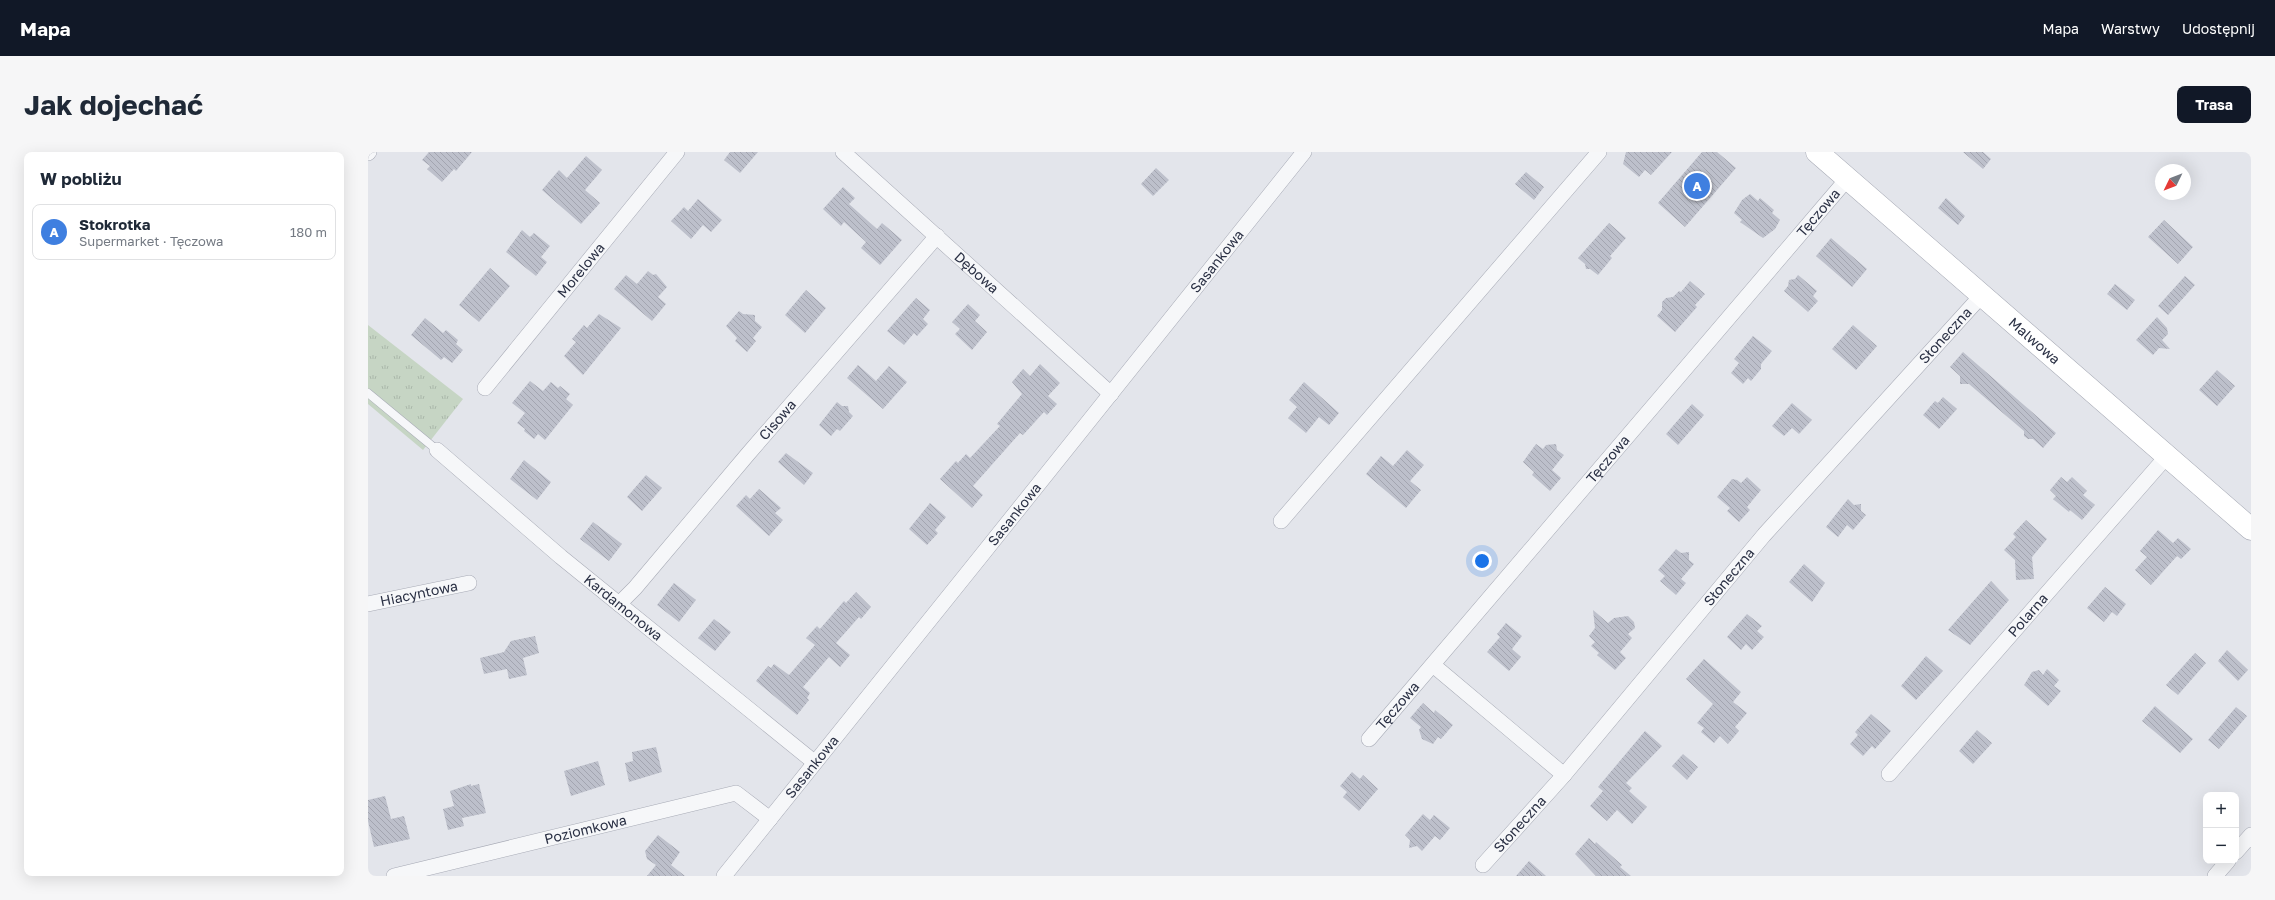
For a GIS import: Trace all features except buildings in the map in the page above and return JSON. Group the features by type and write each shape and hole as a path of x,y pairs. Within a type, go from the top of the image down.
{"street":[{"name":"Morelowa","path":"485,388 677,152"},
{"name":"Dębowa","path":"843,152 1111,394"},
{"name":"Sasankowa","path":"724,876 814,762 875,690 1304,152"},
{"path":"1281,521 1599,152"},
{"name":"Malwowa","path":"1817,152 2251,529"},
{"name":"Tęczowa","path":"1369,739 1848,178"},
{"name":"Cisowa","path":"619,604 635,588 748,454 937,236"},
{"name":"Słoneczna","path":"1483,864 1564,775 1764,535 1982,294"},
{"name":"Kardamonowa","path":"437,450 619,604 814,762"},
{"name":"Polarna","path":"1889,774 2167,456"},
{"name":"Hiacyntowa","path":"368,604 470,583"},
{"path":"1433,664 1564,775"},
{"name":"Poziomkowa","path":"394,876 736,793 770,819"},
{"path":"2239,849 2251,835"},
{"path":"2215,876 2225,864"}],"lane":[{"path":"368,393 437,450"}],"green space":[{"path":"368,325 463,399 423,450 368,404"}],"place":[{"name":"Stokrotka","path":"1697,186"}]}
